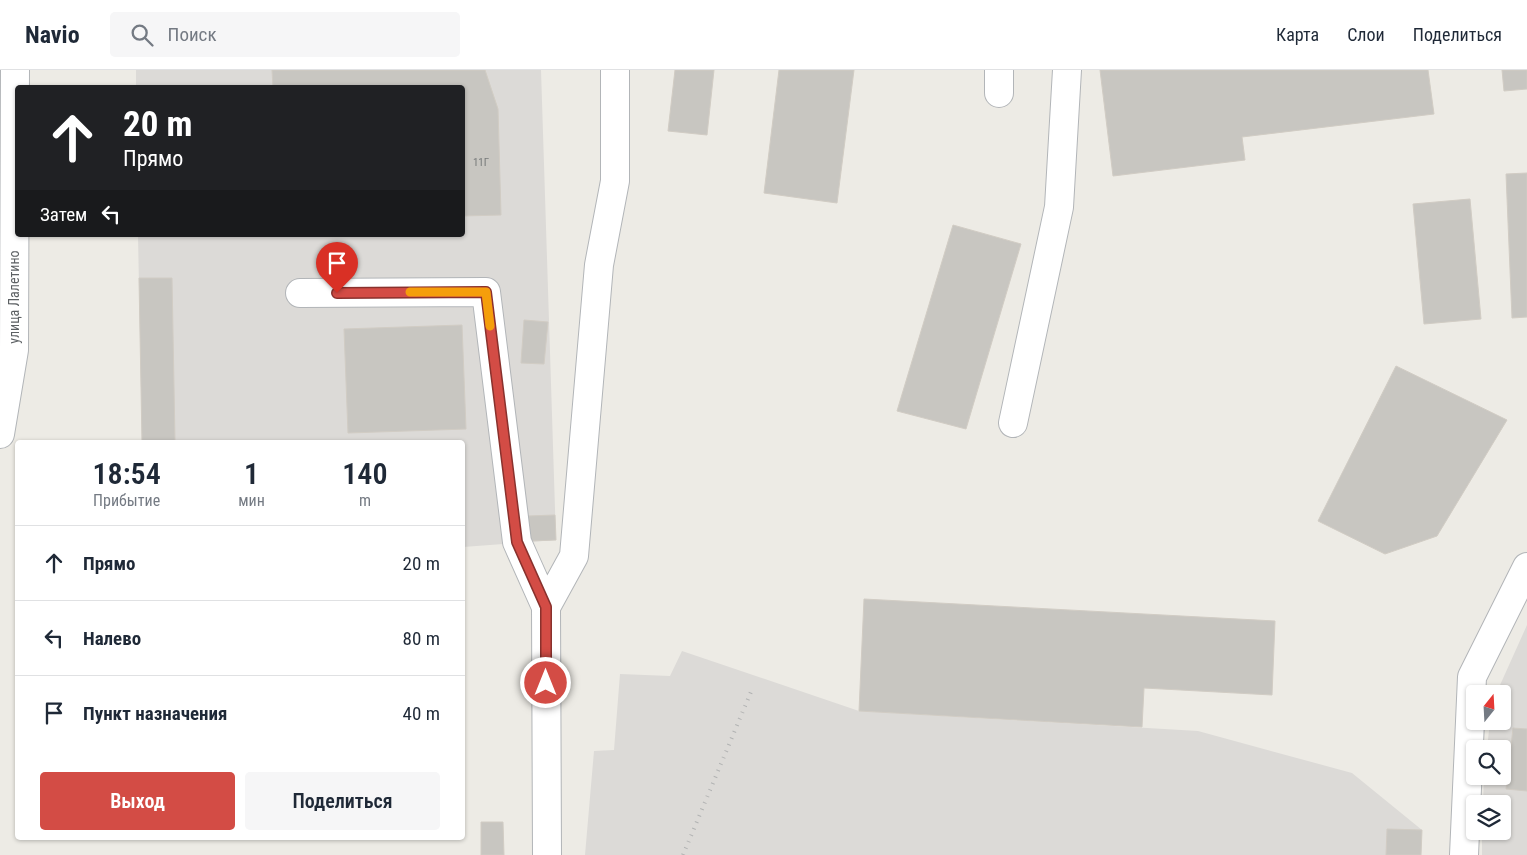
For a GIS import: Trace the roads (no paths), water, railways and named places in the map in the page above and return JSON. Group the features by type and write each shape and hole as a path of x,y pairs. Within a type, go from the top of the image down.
{"street":[{"name":"улица Лалетино","path":"0,434 7,342 15,70"},
{"path":"546,607 574,556 599,266 615,181 615,70"},
{"path":"1013,423 1059,207 1067,70"},
{"path":"300,293 486,292 517,542 546,607 547,855"},
{"path":"1464,855 1472,677 1527,567"}],"railway":[{"path":"683,855 753,687"}]}
